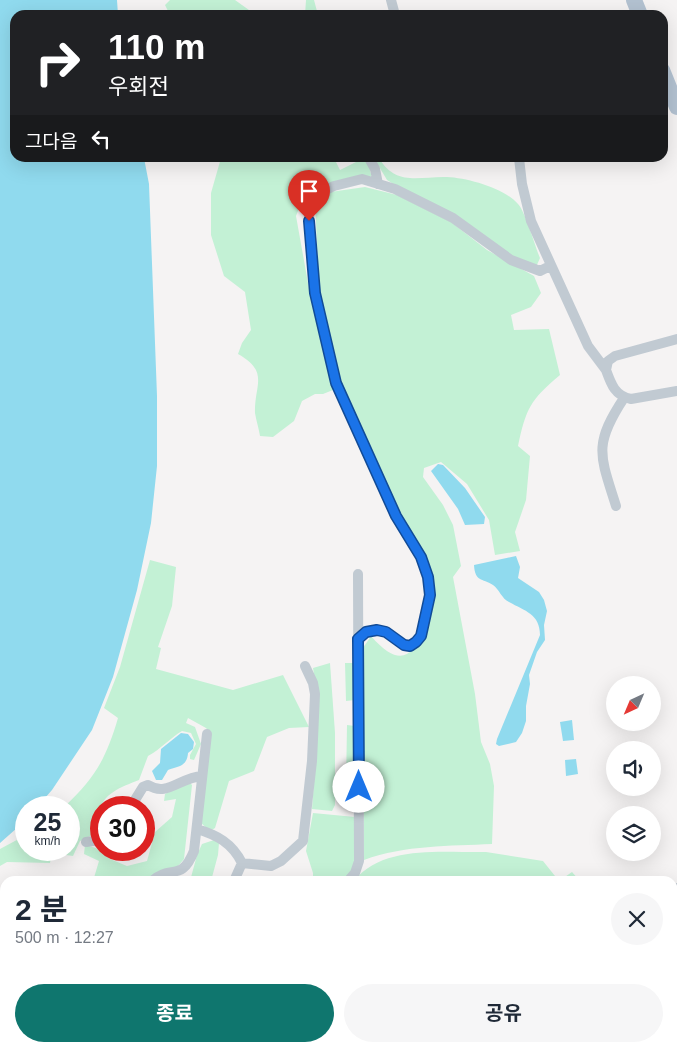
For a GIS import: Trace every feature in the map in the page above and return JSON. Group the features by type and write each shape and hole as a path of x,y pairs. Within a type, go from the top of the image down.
{"main road":[{"path":"668,85 677,107"}],"street":[{"path":"371,162 375,169 378,184"},
{"path":"519,162 522,184 531,221 550,266 588,346 606,370 618,394 624,398 631,399 677,391"},
{"path":"358,639 366,632 377,630 386,632 404,645 410,646 421,636 430,595 428,577 421,557 396,516 336,383 314,285 308,203 311,197 334,186 362,179 395,189 453,218 484,243 511,260 540,270 550,266"},
{"path":"606,370 608,361 615,356 677,339"},
{"path":"616,506 603,463 602,442 605,430 624,398"},
{"path":"351,876 359,861 358,574"},
{"path":"197,829 216,835 226,842 242,863 270,866 281,861 303,841 312,761 314,694 313,683 305,666"},
{"path":"160,876 179,872 185,868 194,851 207,734"},
{"path":"138,796 144,787 148,785 157,790 165,790 189,777 202,776"},
{"path":"86,842 90,841"},
{"path":"236,876 242,863"}],"green space":[{"path":"170,0 235,0 249,10 168,10 165,5"},
{"path":"306,0 314,0 317,10 305,10"},
{"path":"220,162 336,162 340,170 356,162 367,162 369,165 372,179 331,183 304,195 296,216 310,294 333,390 323,394 315,394 302,401 294,421 273,437 260,436 255,413 257,373 248,361 238,354 242,343 251,330 245,292 224,276 211,235 211,193"},
{"path":"376,162 382,162 393,173 409,178 447,177 465,179 504,193 518,204 524,214 540,258 536,267 512,258 387,180"},
{"path":"365,187 397,195 451,222 487,250 534,276 541,293 531,307 511,315 514,330 549,329 560,375 542,391 531,406 518,446 530,456 526,500 515,532 520,551 495,555 489,520 467,484 441,462 424,468 423,477 443,505 453,525 461,566 453,577 475,694 481,742 490,764 494,786 492,844 395,851 364,860 363,648 371,636 386,650 398,656 408,654 415,646 421,634 433,590 339,381 319,288 315,201 330,192"},
{"path":"150,560 176,567 172,606 158,647 161,648 156,669 233,690 283,675 309,727 289,728 267,737 254,771 229,781 215,828 210,831 201,823 211,734 206,728 188,718 186,723 195,727 201,744 194,760 190,759 190,755 196,744 191,733 182,731 148,756 139,780 126,785 108,796 90,796 90,836 80,841 80,796 76,796 92,777 104,757 114,732 118,718 104,708 120,667"},
{"path":"330,663 335,733 335,805 332,811 312,809 317,720 316,685 313,668"},
{"path":"345,663 354,663 355,700 346,701"},
{"path":"347,725 355,726 354,787 346,787"},
{"path":"188,781 192,785 184,859 178,866 153,876 94,876 99,861 115,861 127,866 155,861 155,832 172,817 176,799 164,801 165,794"},
{"path":"313,813 355,817 354,871 350,876 313,876 306,851"},
{"path":"214,840 219,843 212,876 191,876 197,855 202,844"},
{"path":"15,841 15,861 50,861 50,863 7,862 0,866 0,849"},
{"path":"85,845 90,846 90,857 84,854"},
{"path":"433,852 486,852 543,861 555,876 359,876 366,869 381,861 397,856"},
{"path":"572,872 576,876 566,876"}],"water":[{"path":"0,0 117,0 118,10 10,10 10,162 145,162 149,184 157,396 157,466 151,523 137,590 113,677 92,730 52,790 47,796 15,796 15,830 0,843"},
{"path":"438,464 443,465 465,488 485,517 484,524 465,525 458,509 431,471"},
{"path":"516,556 520,567 518,578 539,592 544,600 547,611 544,625 545,640 537,652 529,675 530,684 526,706 526,721 522,733 516,742 499,746 496,744 497,739 540,635 534,618 526,611 507,601 493,585 480,579 476,574 474,565"},
{"path":"572,720 574,740 563,741 560,722"},
{"path":"181,733 188,734 194,742 193,749 188,753 184,763 168,770 162,780 156,780 152,771 160,763 161,749"},
{"path":"576,759 578,774 566,776 565,760"}],"route":[{"path":"309,221 315,293 336,383 396,516 421,557 428,577 430,595 421,636 410,646 398,642 386,632 377,630 366,632 358,639 359,787"}]}
